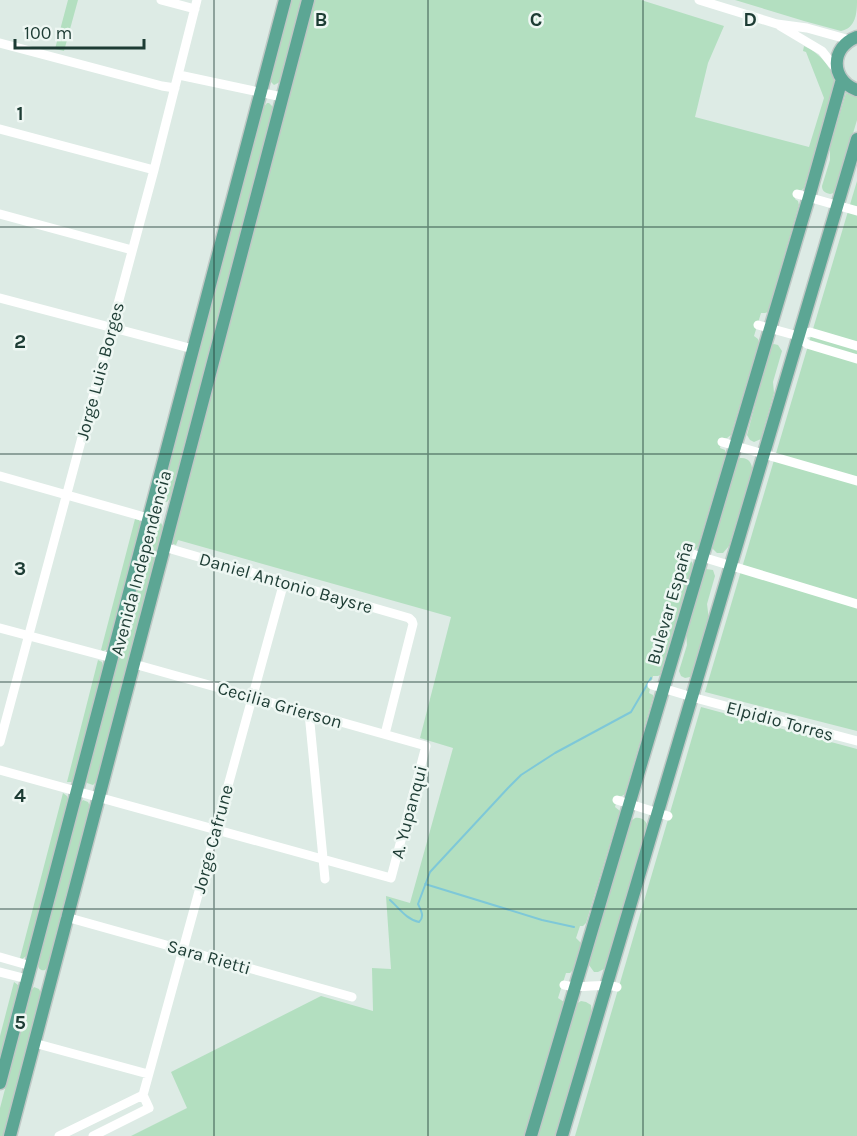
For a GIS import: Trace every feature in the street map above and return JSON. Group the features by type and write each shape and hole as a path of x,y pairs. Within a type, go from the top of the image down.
{"main road":[{"name":"Avenida Independencia","path":"0,1083 285,0"},
{"name":"Avenida Independencia","path":"10,1136 308,0"},
{"name":"Bulevar España","path":"531,1136 569,986 629,804 658,687 702,558 736,446 764,327 840,76 837,67 838,56 842,47 855,36"},
{"path":"840,76 847,85 857,90"},
{"path":"562,1136 588,1065 769,455 798,336 848,209 857,139"},
{"path":"150,513 172,514"},
{"path":"29,972 50,978"}],"street":[{"path":"161,0 196,4"},
{"path":"699,0 777,24 855,36"},
{"name":"Jorge Luis Borges","path":"0,742 154,170 196,4"},
{"path":"777,24 822,51 833,63 840,76"},
{"path":"0,42 175,88"},
{"path":"179,75 282,98"},
{"path":"0,129 154,170"},
{"path":"803,195 848,209"},
{"path":"0,214 132,250"},
{"path":"0,298 193,349"},
{"path":"764,327 798,336 807,345 857,360"},
{"path":"798,336 810,332 857,346"},
{"path":"722,442 857,481"},
{"path":"0,476 67,495 150,513"},
{"name":"Daniel Antonio Baysre","path":"164,547 409,618 413,624 385,734"},
{"path":"689,554 857,604"},
{"name":"Jorge Cafrune","path":"142,1095 284,582"},
{"path":"0,628 112,658"},
{"name":"Cecilia Grierson","path":"134,664 426,746"},
{"name":"Elpidio Torres","path":"658,687 857,741"},
{"path":"309,713 325,879"},
{"name":"A. Yupanqui","path":"323,859 391,878 426,746"},
{"path":"0,770 323,859"},
{"path":"617,800 663,814"},
{"name":"Sara Rietti","path":"66,917 352,997"},
{"path":"0,957 29,972"},
{"path":"0,972 29,972"},
{"path":"569,986 612,986"},
{"path":"34,1042 148,1074"},
{"path":"59,1136 142,1095 149,1108 93,1136"}],"green space":[{"path":"68,0 78,0 64,51 55,49"},
{"path":"290,0 302,0 281,81 274,85 270,78"},
{"path":"313,0 641,0 724,26 708,63 695,117 809,147 824,98 806,52 803,51 804,46 825,62 834,80 835,86 804,188 798,190 795,199 799,205 768,312 761,313 754,336 759,342 731,435 722,438 720,448 726,453 698,547 695,550 690,549 687,559 693,565 660,675 653,676 649,693 653,695 653,698 625,794 618,796 615,807 620,811 586,923 580,926 576,938 581,943 573,970 566,973 558,998 564,1002 524,1136 131,1136 187,1108 171,1072 321,996 373,1011 372,968 391,969 386,896 410,903 453,748 420,738 451,617 178,540 176,545 171,543"},
{"path":"735,0 857,0 857,5 853,23 841,31"},
{"path":"846,93 857,97 857,120 837,187 834,193 830,194 824,192 822,186 830,160 830,146"},
{"path":"267,103 273,107 273,110 170,498 167,502 162,500 161,495 263,108"},
{"path":"857,181 857,731 705,692"},
{"path":"771,345 778,345 782,351 773,382 774,393 761,439 754,442 747,435 755,405 754,397"},
{"path":"740,458 750,462 752,472 729,546 723,553 717,553 710,546 736,461"},
{"path":"135,519 141,523 108,649 103,651 101,650"},
{"path":"156,521 161,523 163,528 96,782 93,785 87,783 86,779 153,525"},
{"path":"706,569 713,570 715,576 707,604 709,620 693,673 690,677 685,678 679,671 687,645 686,631 703,572"},
{"path":"98,660 103,666 74,778 72,782 67,782"},
{"path":"701,707 857,749 857,1136 575,1136"},
{"path":"63,793 68,800 28,955 22,959 20,958"},
{"path":"83,800 90,806 48,967 42,970 38,964 80,803"},
{"path":"635,818 644,820 648,828 606,968 594,972 589,965 589,960 628,826"},
{"path":"14,982 19,989 0,1061 0,1036"},
{"path":"34,987 41,993 4,1136 0,1136 0,1108 31,991"},
{"path":"581,1001 591,1005 592,1014 556,1136 536,1136 576,1004"}],"waterway":[{"path":"390,900 407,916 419,922 422,916 418,904 430,872 508,788 521,775 555,753 631,712 651,678"},
{"path":"425,884 542,920 574,927"}]}
